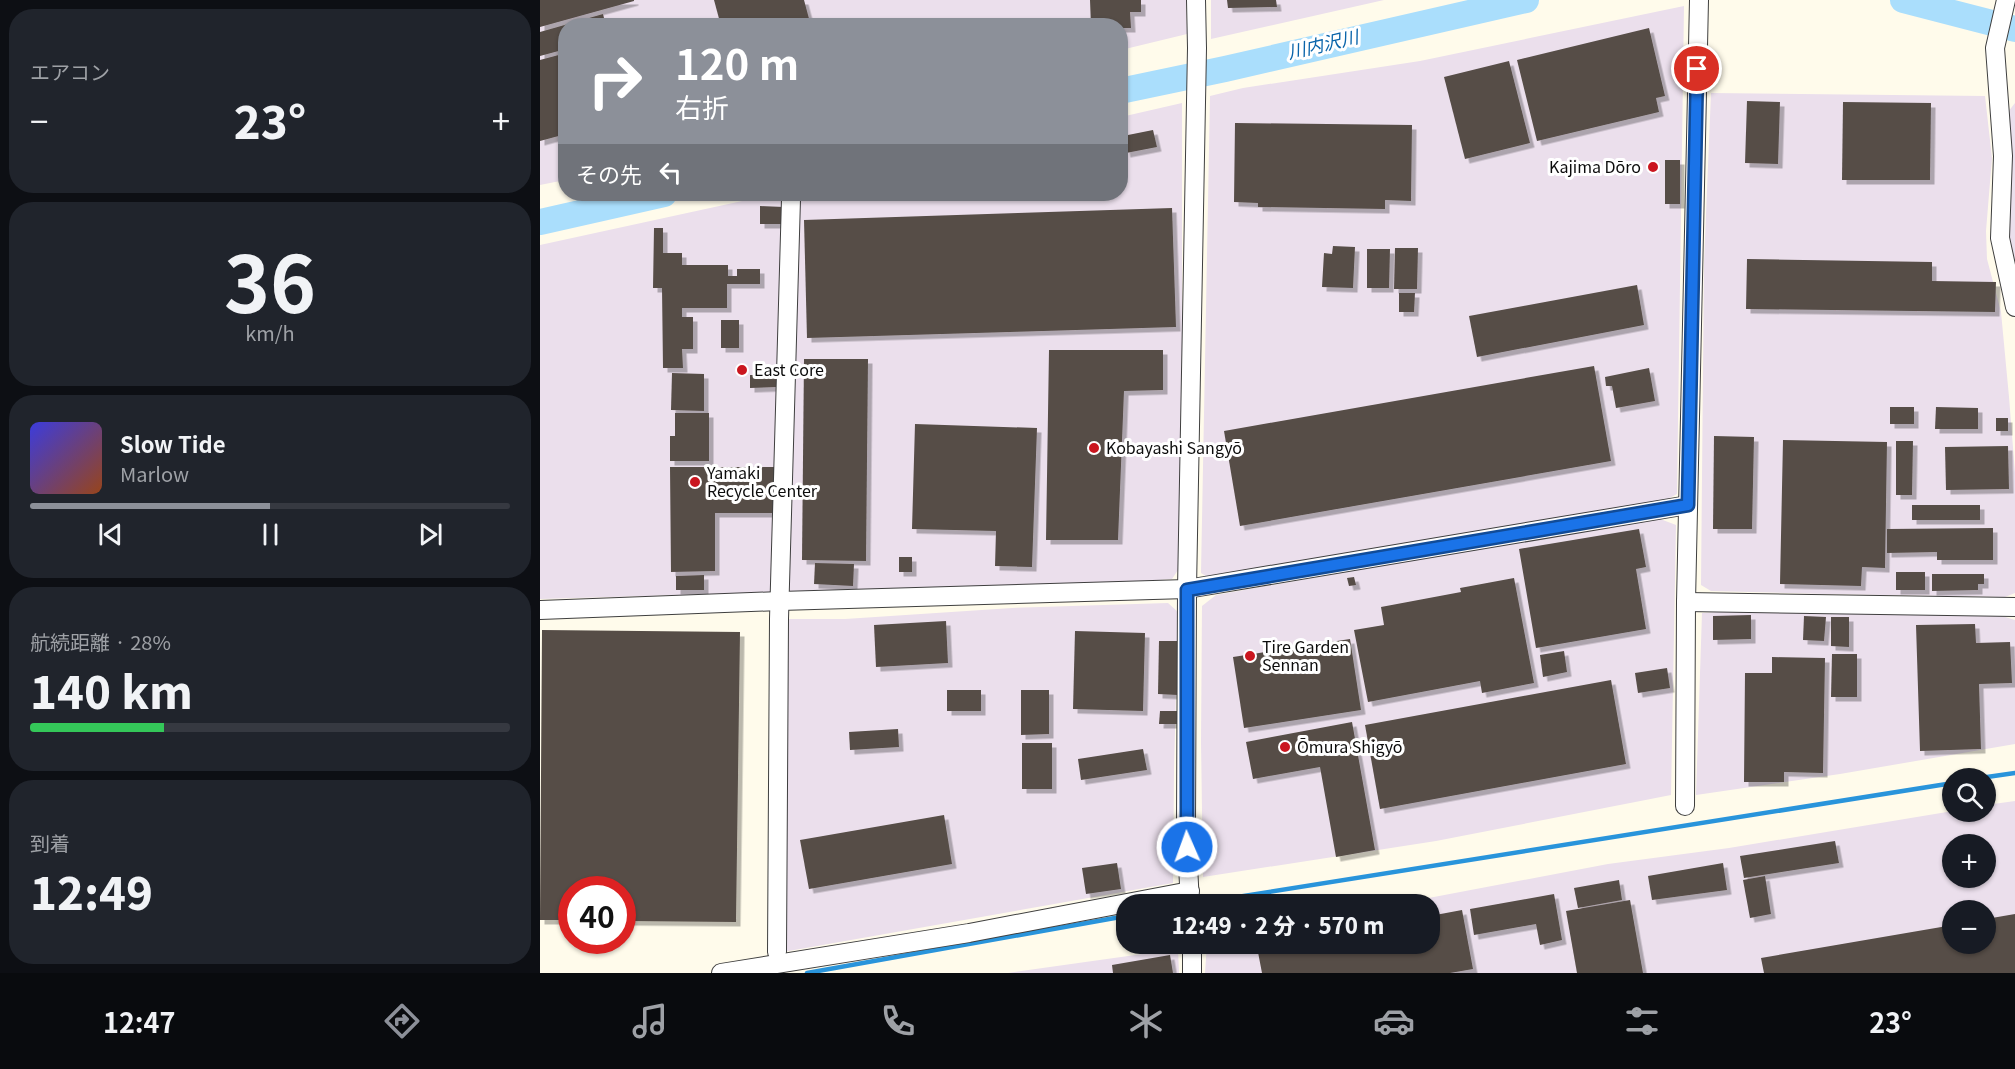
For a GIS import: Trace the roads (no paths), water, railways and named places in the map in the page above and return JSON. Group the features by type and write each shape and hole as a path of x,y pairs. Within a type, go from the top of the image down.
{"street":[{"path":"1190,894 1186,826 1187,590 1196,0"},
{"path":"1685,806 1686,602 1699,0"},
{"path":"2006,3 1995,48 2003,156 2000,238 2015,307"},
{"path":"777,952 780,601 791,201"},
{"path":"540,610 1187,590 1688,505"},
{"path":"1686,602 2015,607"},
{"path":"721,973 1116,909"},
{"path":"1192,954 1192,973"}],"waterway":[{"name":"川内沢川","path":"1128,89 1526,0"},
{"name":"川内沢川","path":"1903,0 2015,29"},
{"name":"川内沢川","path":"540,222 633,201"},
{"path":"1996,776 2015,773"},
{"path":"1256,894 1942,785"},
{"path":"807,973 1116,918"}],"place":[{"name":"Kajima Dōro","path":"1653,167"},
{"name":"East Core","path":"742,370"},
{"name":"Kobayashi Sangyō","path":"1094,448"},
{"name":"Yamaki Recycle Center","path":"695,482"},
{"name":"Tire Garden Sennan","path":"1250,656"},
{"name":"Ōmura Shigyō","path":"1285,747"}]}
